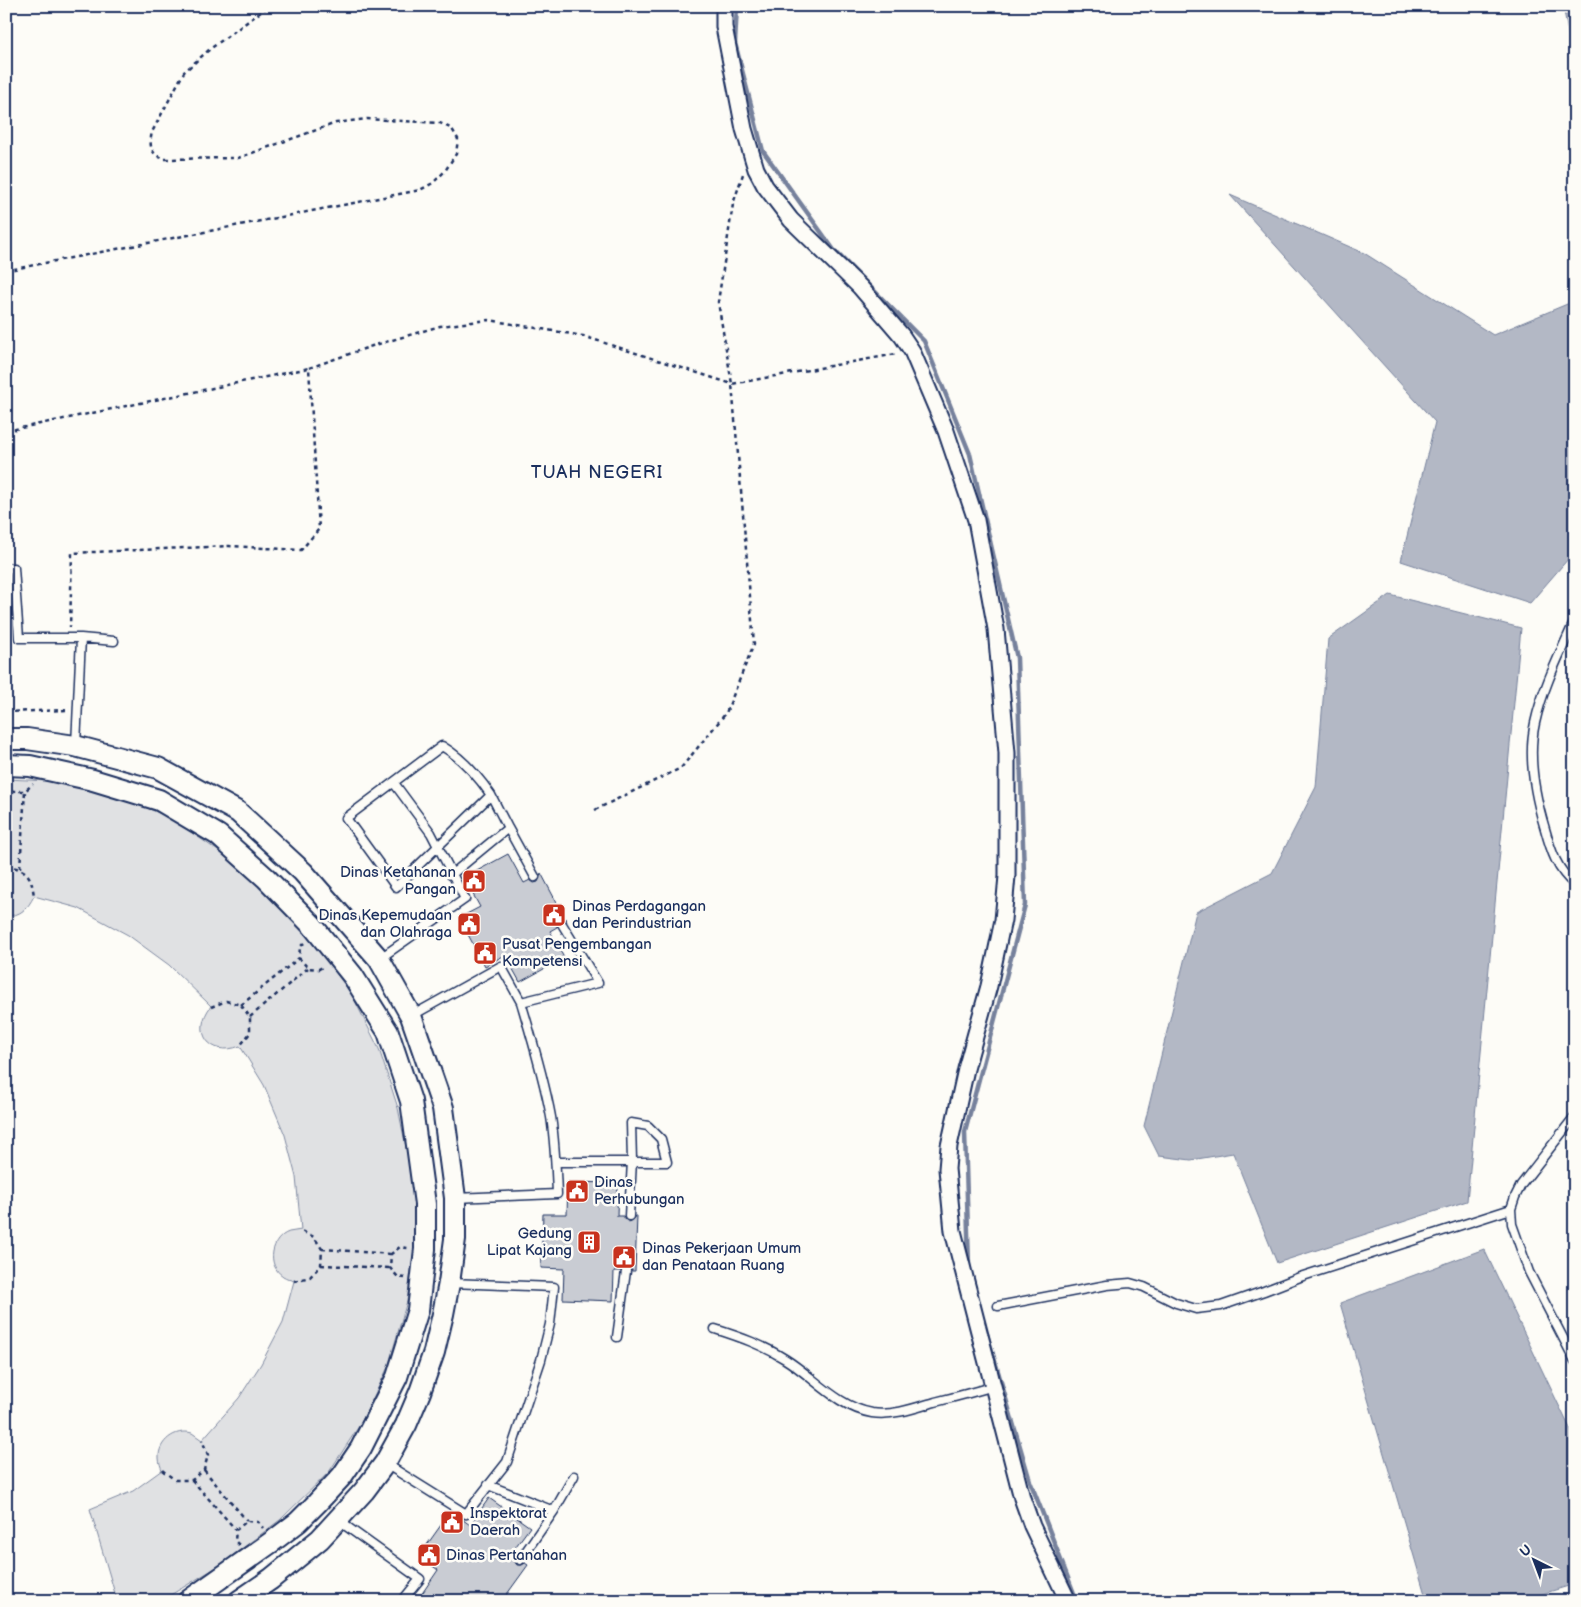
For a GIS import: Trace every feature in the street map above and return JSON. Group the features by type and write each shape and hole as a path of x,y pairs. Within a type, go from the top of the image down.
{"street":[{"path":"724,6 724,27 744,129 760,178 791,220 860,287 896,328 912,351 946,431 976,520 996,629 1007,753 1007,876 1003,920 989,986 956,1113 949,1146 947,1169 953,1231 1022,1498 1032,1526 1068,1601"},
{"path":"6,738 76,746 158,768 238,812 303,872 379,959 411,1016 443,1108 455,1198 455,1239 449,1283 434,1352 420,1392 406,1425 384,1463 364,1492 320,1539 271,1579 239,1601"},
{"path":"6,765 34,767 93,780 160,800 218,835 266,878 312,925 353,976 388,1032 411,1101 425,1204 425,1249 418,1310 396,1377 361,1448 342,1476 317,1503 298,1522 273,1541 188,1601"},
{"path":"353,976 379,959"},
{"path":"388,1032 411,1016"},
{"path":"425,1204 455,1198"},
{"path":"422,1281 449,1283"},
{"path":"361,1448 384,1463"},
{"path":"317,1503 338,1521"}],"lane":[{"path":"6,568 14,568 19,638 81,638 114,641"},
{"path":"1575,620 1544,689 1534,725 1532,752 1534,786 1551,851 1558,867 1575,885"},
{"path":"76,746 81,638"},
{"path":"491,795 396,887 346,818 442,746 456,755 491,795 535,877"},
{"path":"379,959 465,899 430,832 394,783"},
{"path":"452,875 508,828"},
{"path":"521,1002 598,983 562,924"},
{"path":"411,1016 501,966 521,1002 537,1057 551,1118 556,1162 557,1194 455,1198"},
{"path":"1575,1116 1514,1197 1511,1209 1512,1224 1529,1272 1575,1361"},
{"path":"556,1162 632,1161 667,1162 661,1139 648,1126 631,1123 632,1161 629,1216"},
{"path":"998,1306 1108,1285 1130,1283 1144,1286 1176,1303 1196,1309 1220,1306 1300,1277 1511,1209"},
{"path":"617,1338 626,1271"},
{"path":"384,1463 466,1514 507,1462 522,1422 550,1324 554,1287 449,1283"},
{"path":"715,1329 768,1348 843,1402 859,1410 873,1413 899,1412 994,1386"},
{"path":"520,1560 554,1511 574,1476"},
{"path":"488,1485 554,1511"},
{"path":"338,1521 420,1579 402,1601"}],"path":[{"path":"6,272 420,190 434,183 445,172 456,154 458,139 452,129 440,123 367,119 336,123 238,158 164,159 157,157 151,149 152,132 184,72 210,49 269,6"},
{"path":"595,810 681,768 726,713 754,644 732,384 718,302 733,204 750,150"},
{"path":"6,431 309,368 372,346 440,326 489,320 583,336 732,384 912,351"},
{"path":"69,638 72,553 229,546 301,550 318,530 309,368"},
{"path":"6,712 66,710 67,701"},
{"path":"6,844 11,791"},
{"path":"20,868 25,791"},
{"path":"6,866 20,868 31,879 34,896"},
{"path":"240,1005 299,958"},
{"path":"250,1017 308,968"},
{"path":"211,1007 226,1001 240,1005 250,1017 250,1033 240,1046"},
{"path":"294,1281 310,1277 321,1265 322,1250 314,1237 301,1230"},
{"path":"322,1250 391,1254 400,1247 425,1249"},
{"path":"390,1268 391,1254"},
{"path":"321,1265 390,1268 398,1276 422,1281"},
{"path":"162,1470 175,1480 192,1480 204,1470 208,1455 202,1440"},
{"path":"204,1470 247,1521"},
{"path":"192,1480 236,1530"}],"shaded area":[{"path":"1563,6 1575,6 1574,64"},
{"path":"1230,195 1364,253 1493,335 1572,302 1575,291 1575,551 1530,603 1401,561 1435,422"},
{"path":"1390,595 1521,628 1467,1201 1277,1263 1233,1153 1191,1160 1159,1156 1144,1126 1196,912 1272,873 1316,787 1328,639"},
{"path":"6,779 50,781 111,793 171,818 221,853 270,896 319,950 352,995 379,1049 398,1108 413,1181 415,1242 407,1301 388,1367 361,1423 329,1472 280,1520 220,1565 159,1601 104,1601 116,1597 90,1509 133,1491 162,1470 159,1452 165,1442 174,1434 192,1433 202,1440 239,1398 261,1364 283,1322 294,1281 284,1277 278,1271 274,1265 273,1252 278,1240 283,1235 301,1230 296,1177 285,1135 264,1085 240,1046 229,1049 220,1048 212,1045 207,1040 203,1033 203,1025 205,1016 211,1006 169,965 128,935 78,908 34,896 20,913 6,916"},
{"path":"1484,1249 1575,1439 1575,1584 1519,1601 1427,1601 1340,1303"}],"building":[{"path":"508,854 524,883 530,880 534,883 538,882 541,873 567,922 564,919 560,919 557,922 557,927 550,931 564,958 520,982 505,955 485,966 459,918 480,907 464,878"},
{"name":"Gedung Lipat Kajang","path":"568,1182 618,1183 617,1216 623,1216 629,1222 637,1216 635,1271 632,1271 626,1265 620,1271 614,1271 613,1301 563,1299 564,1269 541,1268 543,1214 567,1214"},
{"path":"489,1498 530,1527 511,1553 516,1557 515,1562 517,1565 525,1563 528,1565 502,1601 429,1601 421,1595 438,1570 419,1556 451,1511 470,1525"}],"waterway":[{"path":"737,6 735,43 763,151 834,250 924,341 970,454 1017,658 1025,905 965,1132 969,1266"},
{"path":"987,1334 1030,1481 1077,1601"}],"place":[{"name":"Dinas Ketahanan Pangan","path":"474,881"},
{"name":"Dinas Perdagangan dan Perindustrian","path":"554,915"},
{"name":"Dinas Kepemudaan dan Olahraga","path":"469,924"},
{"name":"Pusat Pengembangan Kompetensi","path":"485,953"},
{"name":"Dinas Perhubungan","path":"577,1191"},
{"name":"Gedung Lipat Kajang","path":"589,1242"},
{"name":"Dinas Pekerjaan Umum dan Penataan Ruang","path":"624,1257"},
{"name":"Inspektorat Daerah","path":"452,1522"},
{"name":"Dinas Pertanahan","path":"429,1555"}],"district":[{"name":"TUAH NEGERI","path":"597,472"}]}
